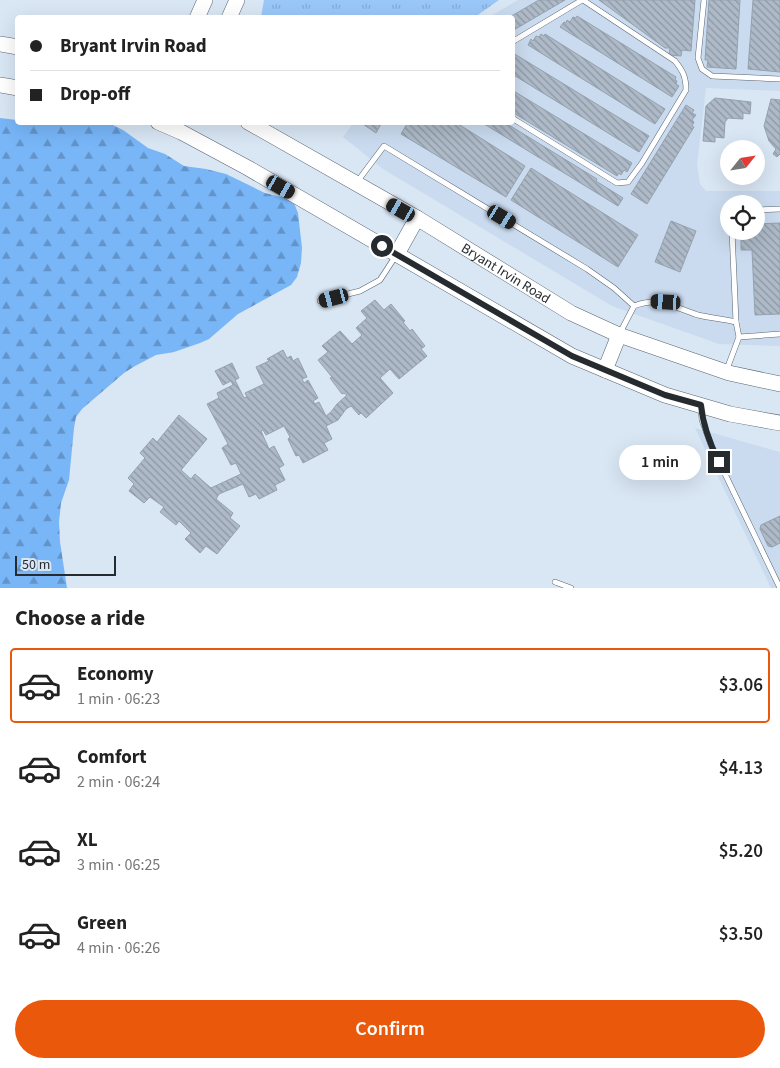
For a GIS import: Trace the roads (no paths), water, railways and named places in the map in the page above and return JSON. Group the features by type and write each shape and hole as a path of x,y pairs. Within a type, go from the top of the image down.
{"main road":[{"path":"198,15 205,0"},
{"path":"230,15 237,0"},
{"path":"0,44 15,46"},
{"path":"0,85 15,88"},
{"name":"Bryant Irvin Road","path":"253,125 416,218 571,313 619,335 726,372 780,384"},
{"path":"183,127 248,168 572,356 665,395 730,414 780,423"},
{"path":"397,254 416,218"},
{"path":"605,370 619,335"}],"lane":[{"path":"515,40 583,0 675,61 686,79 686,90 642,163 628,182 617,183 515,120"},
{"path":"704,0 698,58 702,69 712,76 780,79"},
{"path":"356,183 384,146 587,269 614,288 634,306"},
{"path":"765,210 780,209"},
{"path":"726,372 739,337 736,322 732,240"},
{"path":"320,301 360,291 380,280 397,254"},
{"path":"619,335 634,306 645,301 666,302 698,315 736,322"},
{"path":"739,337 780,334"},
{"path":"701,405 702,420 711,445 780,588"},
{"path":"555,582 571,588"}]}
